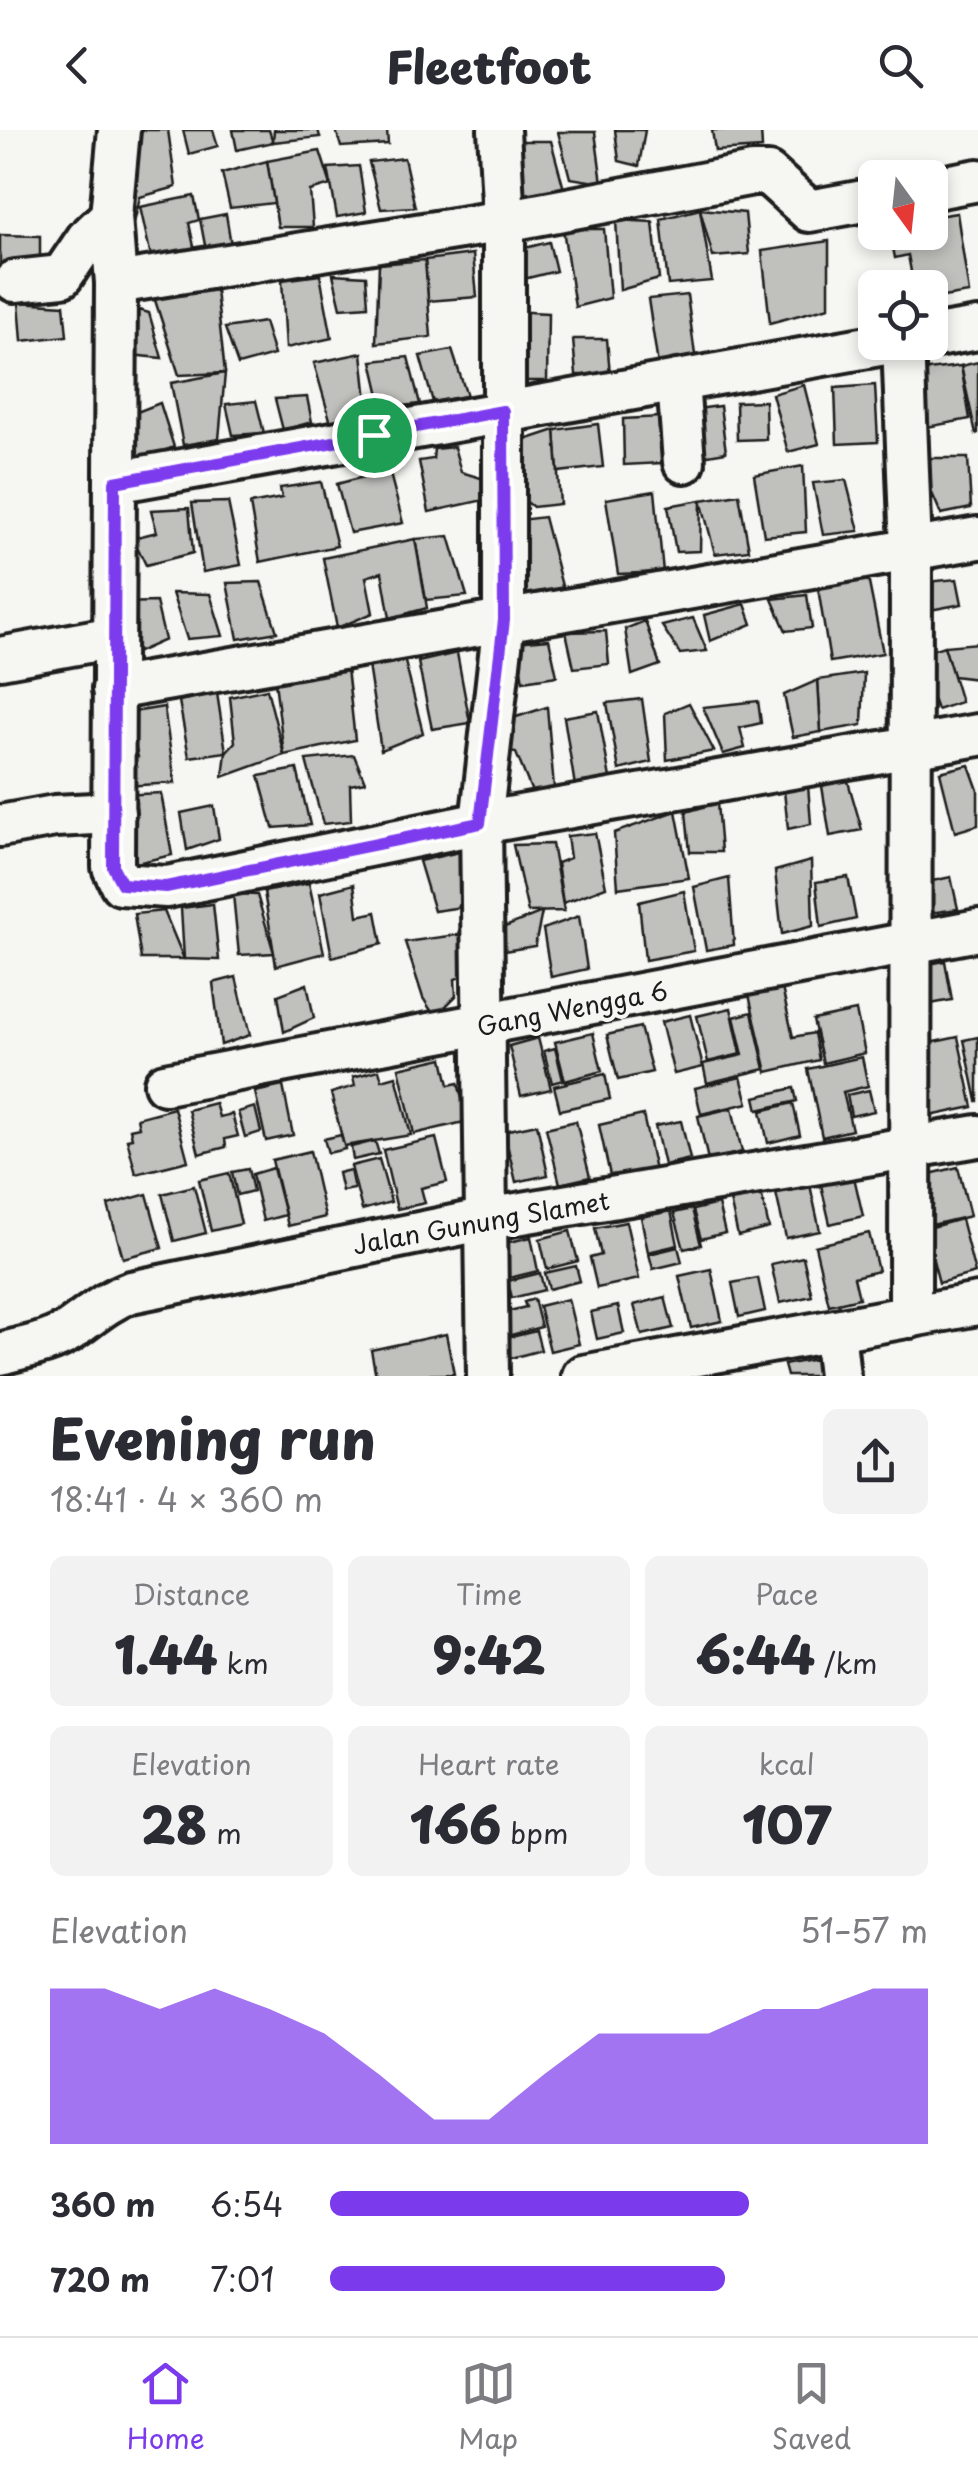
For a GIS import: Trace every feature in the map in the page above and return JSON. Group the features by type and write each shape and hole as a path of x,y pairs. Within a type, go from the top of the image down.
{"street":[{"path":"118,130 112,216 116,284 112,689 116,877 122,884 166,887 480,823 978,735"},
{"path":"488,1376 480,823 504,620 504,221 499,130"},
{"path":"116,284 504,221 762,173 809,211 858,202"},
{"path":"948,186 978,180"},
{"path":"15,280 62,276 87,239 112,216"},
{"path":"948,334 978,329"},
{"path":"115,482 858,349"},
{"path":"900,360 910,550 910,1317"},
{"path":"678,380 684,462"},
{"path":"112,689 978,538"},
{"path":"0,658 114,637"},
{"path":"0,826 55,816 114,813"},
{"name":"Gang Wengga 6","path":"165,1084 978,930"},
{"name":"Jalan Gunung Slamet","path":"0,1354 47,1342 71,1330 109,1300 131,1292 488,1219 978,1136"},
{"path":"583,1376 978,1304"},
{"path":"834,1331 839,1376"}],"building":[{"path":"124,130 168,130 176,187 140,197 126,259"},
{"path":"183,130 213,130 218,146 189,154"},
{"path":"233,130 269,130 273,142 237,150"},
{"path":"274,130 318,130 320,137 273,142"},
{"path":"336,130 387,130 388,144 341,147"},
{"path":"615,130 645,130 639,166 619,161"},
{"path":"712,130 761,130 762,148 715,151"},
{"path":"558,132 595,132 602,183 570,178"},
{"path":"521,141 551,141 565,193 514,210"},
{"path":"320,151 331,185 310,191 313,227 278,227 267,161"},
{"path":"404,158 415,207 381,209 369,162"},
{"path":"267,161 274,203 230,208 222,173"},
{"path":"359,166 366,212 337,217 328,168"},
{"path":"194,196 199,220 189,223 197,261 154,270 140,207"},
{"path":"700,209 745,213 749,254 713,257"},
{"path":"700,209 712,281 668,285 661,219"},
{"path":"957,213 969,293 948,296 948,270 911,270 908,255 895,258 893,250 948,250 948,214"},
{"path":"226,214 233,257 208,261 200,219"},
{"path":"616,220 653,222 659,279 620,290"},
{"path":"563,229 604,229 610,298 575,307"},
{"path":"0,235 40,236 40,275 0,276"},
{"path":"829,241 829,307 770,323 762,251"},
{"path":"549,242 556,271 516,281 509,252"},
{"path":"473,254 477,297 428,301 425,260"},
{"path":"425,260 431,337 376,343 379,264"},
{"path":"333,274 366,276 368,306 341,308"},
{"path":"320,275 332,338 286,348 282,280"},
{"path":"216,290 225,373 179,375 154,297"},
{"path":"687,295 695,355 658,365 648,299"},
{"path":"19,302 64,305 67,336 22,341"},
{"path":"119,304 149,313 162,358 130,355"},
{"path":"510,311 548,313 547,381 525,381"},
{"path":"264,322 274,355 238,365 225,328"},
{"path":"573,339 607,339 610,375 576,375"},
{"path":"452,350 467,396 433,402 420,356"},
{"path":"362,353 368,410 331,423 314,363"},
{"path":"408,357 420,404 383,408 372,361"},
{"path":"978,362 978,433 976,434 961,366"},
{"path":"961,366 970,419 911,430 911,372"},
{"path":"225,373 219,439 183,445 171,383"},
{"path":"804,385 819,444 788,452 772,394"},
{"path":"875,385 878,442 837,444 835,388"},
{"path":"307,397 312,422 283,430 275,399"},
{"path":"256,401 264,433 233,435 226,404"},
{"path":"765,401 766,439 737,440 736,402"},
{"path":"160,403 174,447 121,468 119,419"},
{"path":"720,406 726,452 696,457 689,410"},
{"path":"661,417 662,463 624,465 623,419"},
{"path":"598,424 603,467 558,472 555,430"},
{"path":"555,430 560,504 533,507 514,492 513,444"},
{"path":"454,447 461,472 481,478 493,498 429,512 419,461 433,459 434,449"},
{"path":"917,458 968,458 971,508 941,514"},
{"path":"803,466 806,532 764,536 754,475"},
{"path":"389,470 403,523 350,533 337,484"},
{"path":"846,480 859,531 823,535 813,483"},
{"path":"321,482 337,546 260,562 250,504 282,498 280,488"},
{"path":"655,491 663,572 618,574 606,499"},
{"path":"739,494 749,550 715,554 701,500"},
{"path":"701,500 700,551 676,552 668,506"},
{"path":"228,502 241,565 203,572 192,503"},
{"path":"189,508 193,553 146,565 133,538 157,532 151,510"},
{"path":"544,517 563,590 525,594 511,521"},
{"path":"449,536 467,596 426,600 415,539"},
{"path":"415,539 427,608 390,618 382,572 366,577 373,613 337,628 323,558"},
{"path":"867,573 883,653 830,662 817,582"},
{"path":"957,579 962,604 930,610 925,582"},
{"path":"261,582 277,632 238,639 227,583"},
{"path":"172,593 210,594 223,636 187,639"},
{"path":"807,595 812,628 786,631 772,599"},
{"path":"156,602 165,640 129,656 118,603"},
{"path":"745,604 752,624 710,641 704,615"},
{"path":"693,618 707,651 680,654 662,626"},
{"path":"645,621 660,665 632,675 625,629"},
{"path":"606,631 609,664 574,668 566,632"},
{"path":"549,639 557,676 523,681 516,642"},
{"path":"978,643 978,679 953,676 944,646"},
{"path":"944,646 961,702 937,710 918,654"},
{"path":"457,653 470,723 432,729 418,662"},
{"path":"404,658 423,733 381,750 368,665"},
{"path":"347,668 355,740 284,755 274,673"},
{"path":"864,673 862,725 821,732 818,680"},
{"path":"818,680 821,732 793,737 784,695"},
{"path":"267,689 284,755 223,777 226,752 235,742 230,697"},
{"path":"217,693 226,752 189,757 179,701"},
{"path":"642,699 651,762 619,770 607,703"},
{"path":"758,701 761,723 740,728 745,748 723,754 703,707"},
{"path":"689,703 714,751 667,760 665,713"},
{"path":"164,707 175,783 124,786 123,761 138,757 127,713"},
{"path":"547,707 554,788 532,792 516,753 504,751 501,722"},
{"path":"598,711 610,778 575,786 564,717"},
{"path":"354,755 365,782 350,785 351,821 323,824 306,760"},
{"path":"969,765 978,790 978,825 955,832 940,772"},
{"path":"297,769 310,825 273,828 259,776"},
{"path":"847,778 862,830 830,836 822,786"},
{"path":"808,785 811,824 788,829 784,791"},
{"path":"161,793 172,855 123,866 120,795"},
{"path":"717,803 721,852 690,852 686,812"},
{"path":"214,806 219,839 187,850 181,813"},
{"path":"676,811 689,878 618,888 614,833"},
{"path":"595,833 606,887 563,903 557,863 570,858 567,836"},
{"path":"552,844 564,911 528,912 513,845"},
{"path":"464,851 469,906 434,911 419,861"},
{"path":"811,861 813,926 782,934 775,871"},
{"path":"848,877 856,919 821,927 816,882"},
{"path":"951,877 958,909 929,913 923,883"},
{"path":"729,878 734,945 706,950 694,887"},
{"path":"309,883 324,953 276,966 264,892"},
{"path":"354,884 358,916 376,912 382,944 332,957 320,893"},
{"path":"684,891 694,951 645,960 639,902"},
{"path":"233,894 257,895 274,953 239,955"},
{"path":"213,904 219,960 184,959 181,908"},
{"path":"164,911 184,959 141,959 134,914"},
{"path":"542,912 535,946 504,951 500,929"},
{"path":"579,916 587,969 551,977 543,929"},
{"path":"471,933 474,972 455,979 456,996 435,1017 423,998 405,942"},
{"path":"945,961 952,1000 925,1005 918,966"},
{"path":"236,977 250,1035 221,1045 213,983"},
{"path":"307,984 314,1018 284,1032 278,995"},
{"path":"782,988 793,1037 814,1033 819,1060 767,1072 749,995"},
{"path":"731,1008 741,1054 708,1062 697,1016"},
{"path":"856,1011 865,1053 823,1063 813,1020"},
{"path":"752,1012 765,1069 707,1083 703,1064 743,1055 734,1017"},
{"path":"690,1015 703,1067 674,1074 661,1022"},
{"path":"640,1027 652,1072 618,1080 607,1035"},
{"path":"593,1033 602,1071 565,1081 555,1042"},
{"path":"958,1037 973,1107 930,1116 915,1046"},
{"path":"978,1037 978,1101 977,1101 964,1040"},
{"path":"538,1038 551,1089 521,1096 509,1046"},
{"path":"555,1048 563,1080 552,1083 544,1051"},
{"path":"862,1057 868,1086 843,1092 852,1130 822,1137 808,1069"},
{"path":"443,1058 449,1085 458,1083 468,1121 414,1134 399,1068"},
{"path":"379,1070 382,1080 396,1076 411,1135 344,1146 331,1093 355,1086 353,1077"},
{"path":"605,1074 610,1099 560,1110 554,1086"},
{"path":"741,1077 748,1103 701,1114 695,1088"},
{"path":"283,1086 293,1135 266,1141 255,1092"},
{"path":"794,1088 797,1101 758,1110 755,1097"},
{"path":"869,1090 874,1111 851,1116 847,1095"},
{"path":"215,1103 219,1117 232,1114 238,1136 225,1139 226,1147 199,1154 188,1110"},
{"path":"793,1103 800,1135 768,1143 761,1111"},
{"path":"255,1107 261,1132 245,1137 238,1112"},
{"path":"174,1108 188,1161 136,1174 127,1139 132,1138 130,1129 139,1127 137,1118"},
{"path":"732,1108 742,1152 708,1160 698,1116"},
{"path":"643,1115 657,1180 613,1189 599,1125"},
{"path":"576,1121 590,1177 560,1184 546,1128"},
{"path":"681,1121 690,1159 664,1165 655,1126"},
{"path":"537,1124 548,1175 516,1182 504,1131"},
{"path":"341,1135 345,1149 328,1153 324,1139"},
{"path":"436,1138 447,1182 421,1188 425,1203 397,1209 383,1150"},
{"path":"375,1141 379,1154 353,1160 351,1147"},
{"path":"310,1151 325,1217 288,1226 272,1160"},
{"path":"379,1159 391,1202 362,1210 351,1166"},
{"path":"958,1167 970,1216 919,1228 915,1210 933,1205 926,1175"},
{"path":"273,1168 285,1215 263,1221 252,1174"},
{"path":"248,1169 253,1191 237,1195 232,1172"},
{"path":"350,1170 354,1189 342,1191 338,1173"},
{"path":"229,1173 241,1224 211,1231 199,1180"},
{"path":"854,1177 863,1216 830,1224 821,1185"},
{"path":"810,1185 820,1231 786,1238 776,1193"},
{"path":"194,1186 206,1233 174,1241 162,1194"},
{"path":"761,1193 769,1228 738,1236 730,1200"},
{"path":"147,1194 162,1248 123,1258 108,1205"},
{"path":"718,1204 725,1233 701,1239 693,1210"},
{"path":"692,1209 701,1245 684,1249 674,1213"},
{"path":"671,1211 678,1245 648,1252 641,1217"},
{"path":"961,1219 975,1273 939,1283 925,1229"},
{"path":"626,1222 639,1279 597,1288 590,1258 601,1255 595,1228"},
{"path":"570,1231 578,1261 547,1269 540,1239"},
{"path":"869,1233 878,1271 854,1277 859,1298 829,1305 815,1246"},
{"path":"531,1237 538,1271 509,1278 501,1244"},
{"path":"678,1247 682,1262 653,1269 649,1254"},
{"path":"803,1257 812,1296 780,1303 771,1264"},
{"path":"576,1266 580,1281 549,1289 545,1273"},
{"path":"711,1269 722,1321 691,1328 679,1276"},
{"path":"540,1273 544,1290 512,1298 508,1281"},
{"path":"758,1278 765,1311 739,1317 732,1283"},
{"path":"665,1297 673,1328 642,1335 634,1305"},
{"path":"534,1299 541,1327 500,1338 492,1306 507,1302 509,1311 526,1307 524,1302"},
{"path":"568,1299 579,1344 550,1351 539,1306"},
{"path":"618,1306 624,1333 597,1339 591,1312"},
{"path":"536,1331 541,1350 508,1359 503,1339"},
{"path":"446,1334 454,1374 376,1376 371,1350"},
{"path":"816,1359 819,1376 787,1376 784,1365"}],"route":[{"path":"503,411 504,620 480,823 166,887 122,884 113,867 115,482 374,435 503,411"}]}
